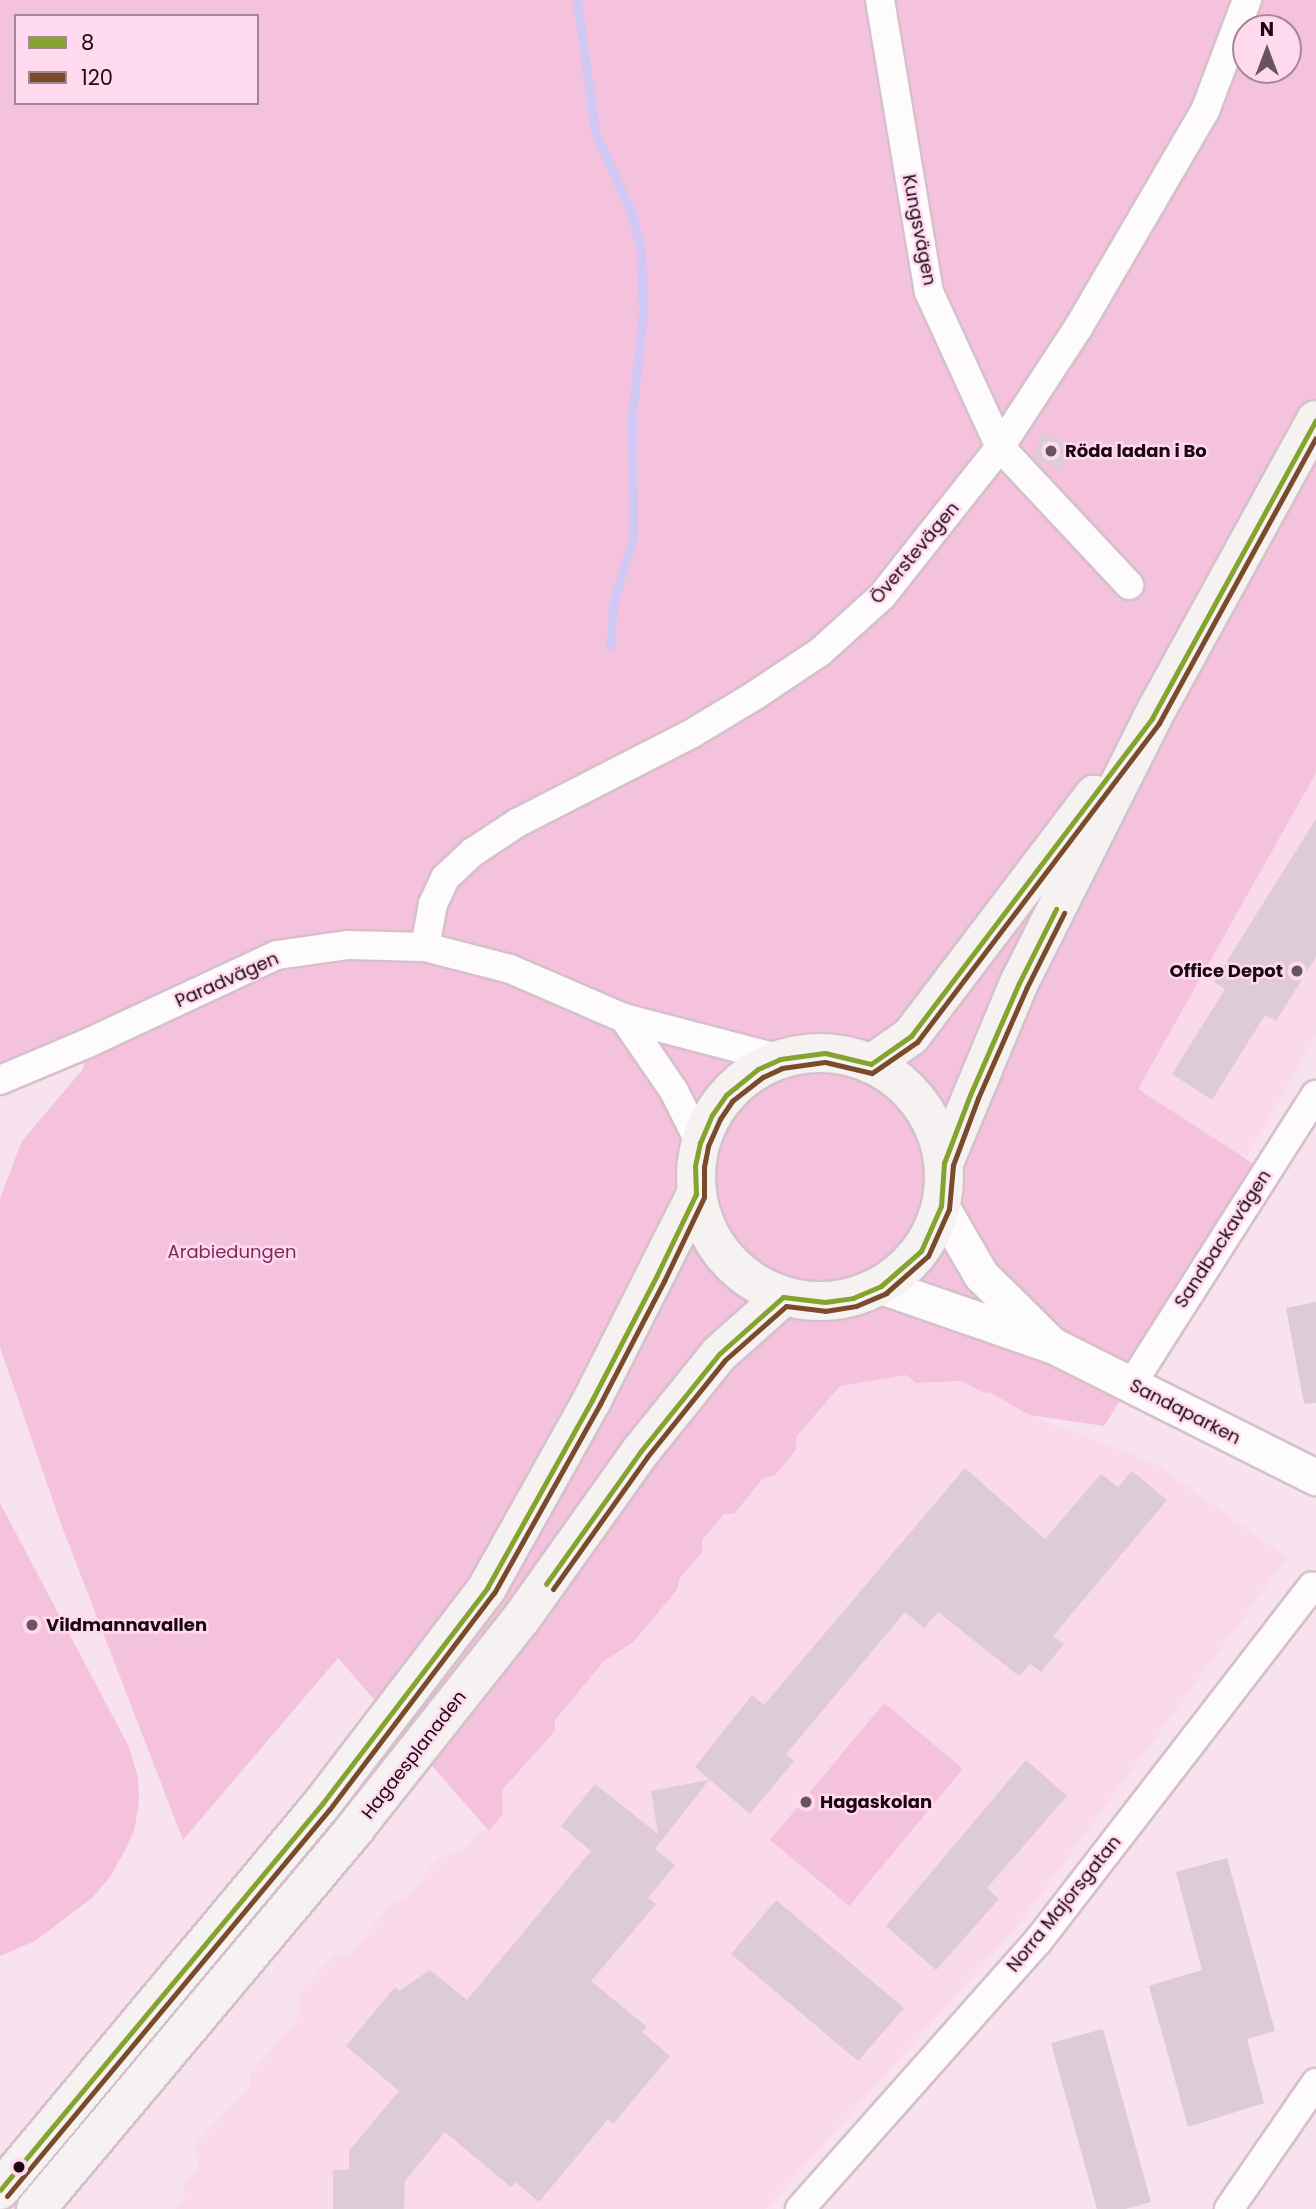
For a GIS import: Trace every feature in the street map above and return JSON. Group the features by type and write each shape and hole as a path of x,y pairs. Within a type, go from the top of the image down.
{"main road":[{"path":"944,1163 934,1126 908,1089 871,1064 825,1053 780,1059 758,1069 732,1089 712,1115 700,1143 695,1166 696,1194 711,1238 726,1260 754,1283 783,1297 825,1302 853,1298 881,1286 921,1251 941,1206 944,1163 1019,984 1152,718 1316,421"},
{"path":"871,1064 911,1036 1152,718"},
{"path":"0,2190 322,1804 487,1588 592,1400 696,1194"},
{"name":"Hagaesplanaden","path":"36,2209 356,1827 521,1619 640,1451 710,1365 783,1297"}],"street":[{"name":"Kungsvägen","path":"880,0 929,292 1000,447 1129,585"},
{"name":"Överstevägen","path":"425,947 433,904 444,878 473,852 517,823 691,734 820,652 882,596 1000,447 1078,328 1205,111 1247,0"},
{"name":"Paradvägen","path":"0,1080 88,1043 277,955 348,945 425,947 510,969 624,1018 780,1059"},
{"path":"624,1018 674,1091 700,1143"},
{"name":"Sandbackavägen","path":"1131,1385 1316,1095"},
{"name":"Sandaparken","path":"941,1206 981,1275 1054,1346"},
{"name":"Sandaparken","path":"881,1286 1054,1346 1316,1477"},
{"name":"Norra Majorsgatan","path":"800,2209 1038,1941 1312,1586"},
{"path":"1229,2209 1316,2083"}],"shaded area":[{"path":"1316,773 1316,1036 1245,1159 1138,1089"},
{"name":"Hagaskolan","path":"907,1375 916,1383 962,1381 982,1392 991,1393 1029,1415 1156,1464 1287,1558 1019,1924 766,2209 175,2209 185,2197 184,2185 198,2167 195,2145 250,2086 250,2075 300,2016 299,1994 333,1957 350,1955 394,1901 405,1898 442,1856 464,1850 478,1832 489,1830 503,1813 502,1790 555,1731 555,1720 604,1661 633,1642 677,1590 680,1579 702,1552 702,1540 724,1514 734,1513 839,1386"}],"green space":[{"name":"Arabiedungen","path":"0,0 1316,0 1316,773 1138,1089 1266,1172 1104,1426 1029,1415 991,1393 982,1392 962,1381 916,1383 906,1375 840,1386 796,1437 796,1450 775,1475 763,1478 734,1514 724,1514 702,1540 702,1552 680,1578 677,1590 633,1642 604,1661 555,1720 555,1731 502,1790 503,1814 489,1831 338,1658 183,1840 61,1524 0,1347 0,1198 22,1141 83,1069 88,1044 0,1080"},
{"name":"Vildmannavallen","path":"0,1503 129,1747 138,1778 139,1802 134,1831 124,1852 110,1877 92,1898 35,1941 0,1956"},
{"path":"884,1703 963,1769 849,1906 770,1840"}],"building":[{"name":"Röda ladan i Bo","path":"1042,433 1070,443 1061,469 1033,458"},
{"path":"1316,819 1316,957 1276,1021 1265,1015 1212,1100 1172,1074 1225,989 1214,982"},
{"path":"1316,1302 1316,1403 1304,1404 1286,1308"},
{"path":"965,1468 1045,1539 1101,1474 1118,1487 1132,1471 1167,1500 1053,1636 1064,1644 1041,1672 1030,1664 1019,1676 938,1612 924,1628 905,1612 786,1754 794,1761 750,1814 695,1767 752,1695 764,1705"},
{"path":"1026,1760 1067,1796 987,1888 999,1899 936,1970 886,1926"},
{"path":"709,1780 655,1849 675,1865 648,1898 656,1904 591,1981 647,2027 642,2032 670,2056 613,2124 608,2119 539,2202 515,2182 511,2187 445,2132 405,2181 404,2209 333,2209 333,2170 349,2170 349,2151 399,2091 346,2046 395,1987 399,1991 430,1970 467,2000 591,1851 561,1826 595,1784 658,1834 651,1791"},
{"path":"1227,1858 1275,2031 1247,2039 1264,2103 1188,2127 1149,1986 1202,1970 1176,1872"},
{"path":"776,1900 904,2008 858,2061 731,1954"},
{"path":"1103,2029 1151,2202 1125,2209 1097,2209 1051,2043"}],"waterway":[{"path":"577,0 595,132 632,214 641,251 643,312 632,416 633,538 614,599 610,646"}],"transit line":[{"name":"8","path":"0,2190 322,1804 487,1588 592,1400 656,1277 696,1194 695,1166 700,1143 712,1115 726,1095 758,1069 780,1059 825,1053 871,1064 911,1036 1152,718 1316,420"},
{"name":"120","path":"7,2196 329,1810 494,1593 600,1404 664,1281 704,1197 704,1167 708,1146 720,1119 732,1101 763,1077 782,1068 825,1062 872,1073 917,1042 1159,723 1316,438"},
{"name":"8","path":"546,1584 640,1452 719,1354 783,1297 825,1302 853,1298 881,1286 921,1251 941,1206 944,1163 970,1095 1019,983 1056,909"},
{"name":"120","path":"553,1589 647,1457 725,1360 786,1306 825,1311 856,1306 886,1293 928,1256 949,1209 953,1165 978,1098 1027,987 1064,913"}],"place":[{"name":"Röda ladan i Bo","path":"1051,451"},
{"name":"Office Depot","path":"1297,971"},
{"name":"Vildmannavallen","path":"32,1625"},
{"name":"Hagaskolan","path":"806,1802"}]}
